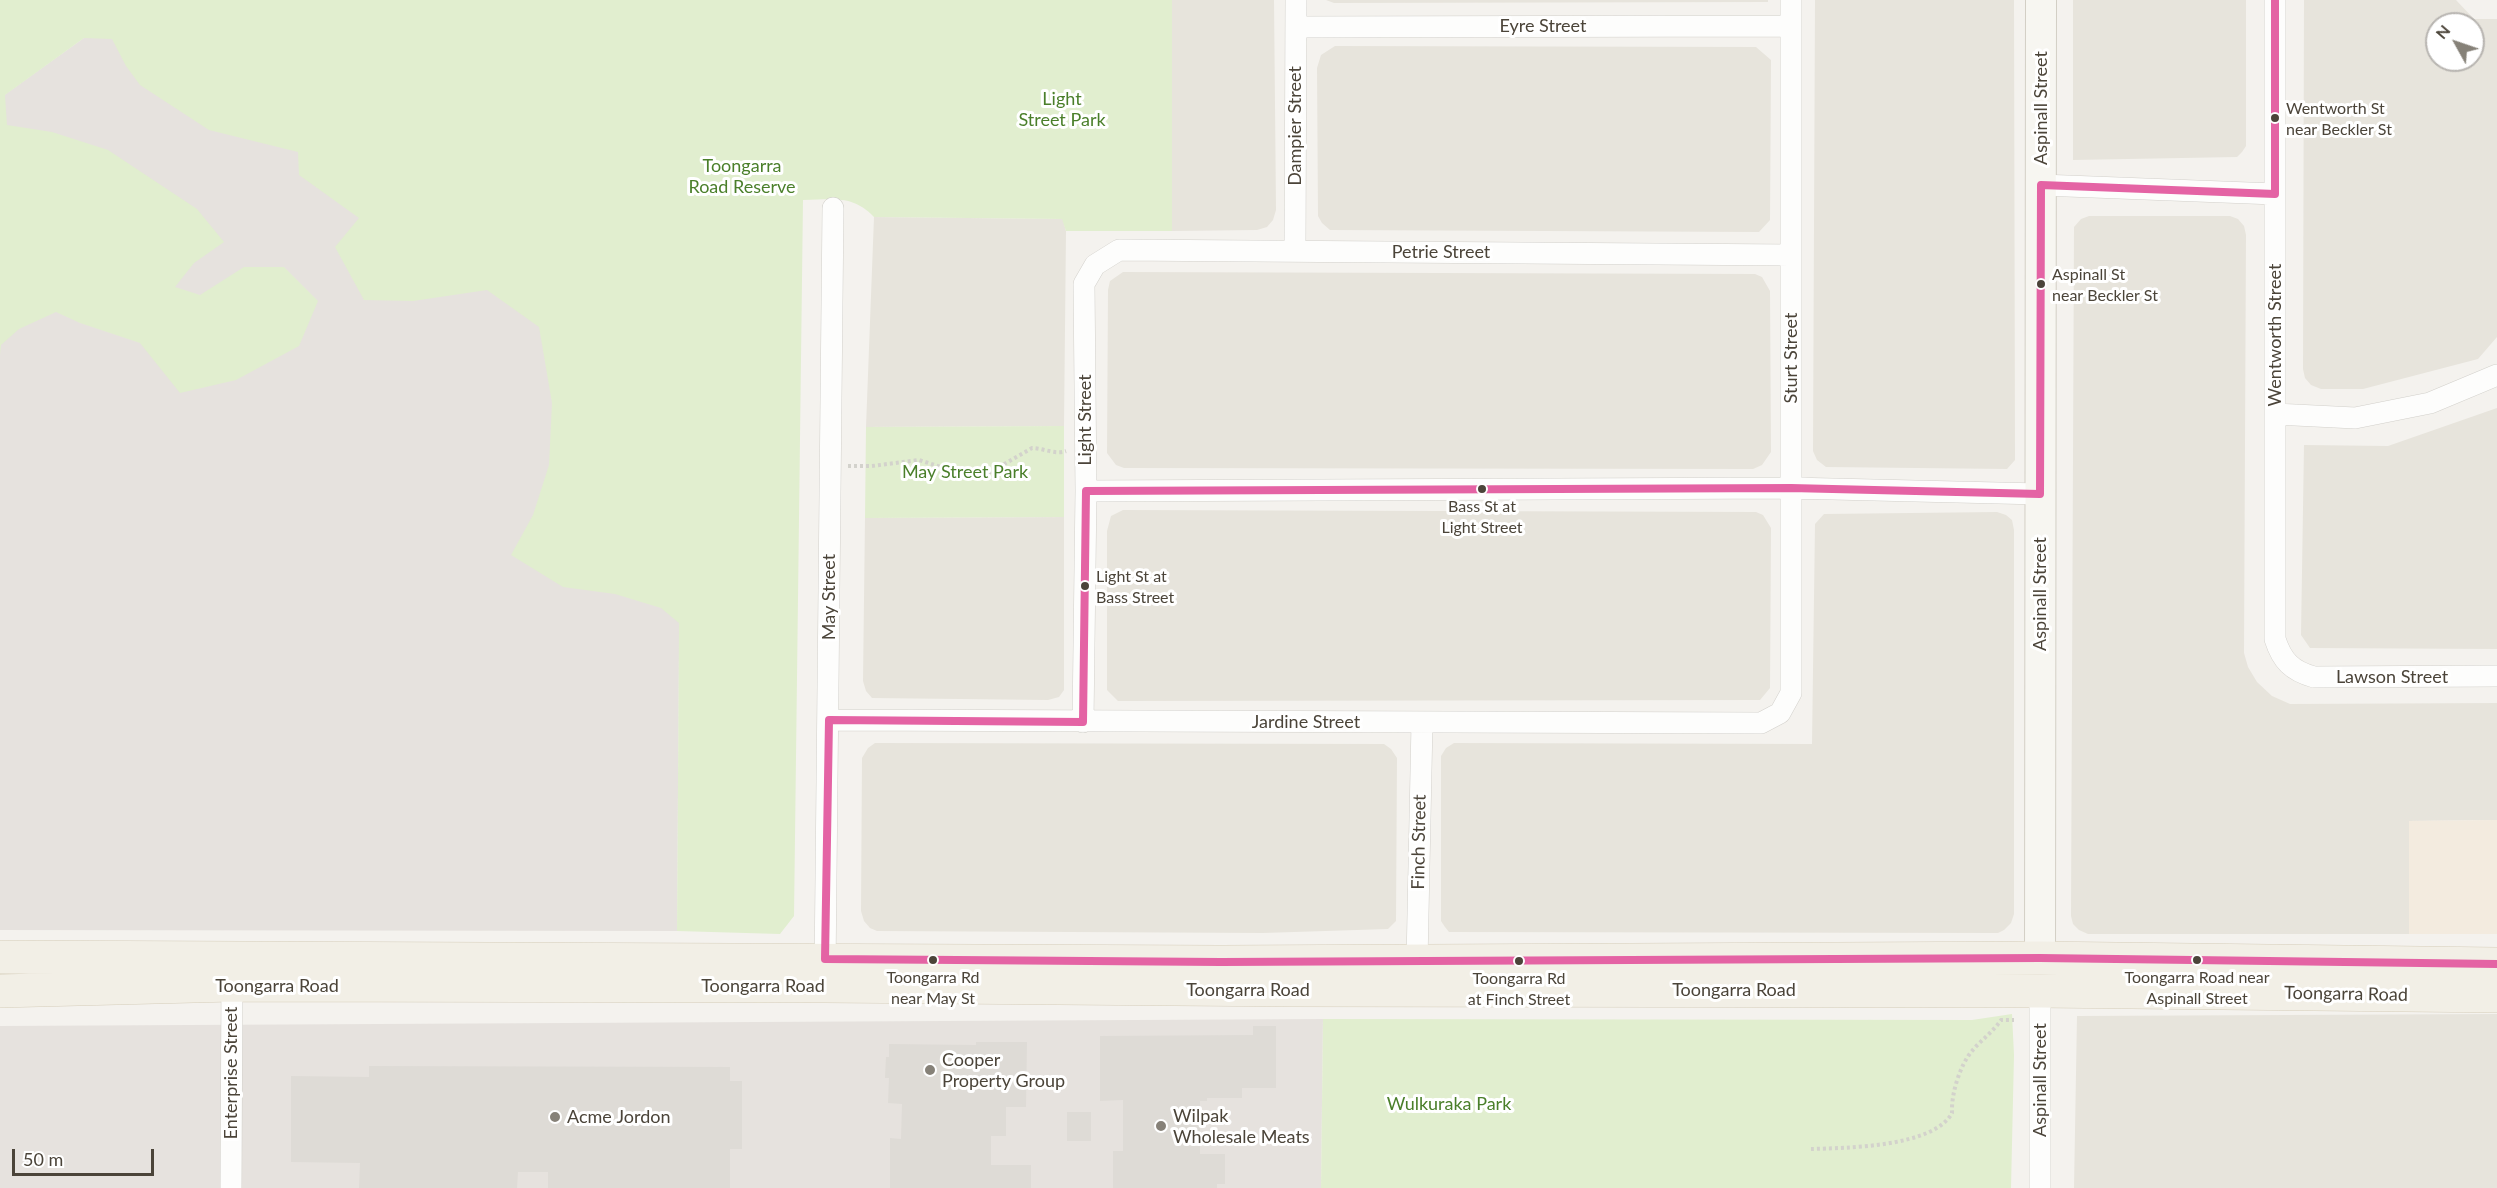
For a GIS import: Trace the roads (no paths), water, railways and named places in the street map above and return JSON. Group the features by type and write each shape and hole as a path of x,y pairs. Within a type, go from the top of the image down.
{"main road":[{"name":"Aspinall Street","path":"2040,991 2041,0"},
{"name":"Toongarra Road","path":"0,957 232,972 825,973 1418,962 2040,958 2497,964"},
{"name":"Toongarra Road","path":"0,991 232,972"},
{"name":"Toongarra Road","path":"825,973 1292,990 2040,991 2497,996"}],"street":[{"name":"Dampier Street","path":"1295,251 1296,0"},
{"name":"Sturt Street","path":"1780,713 1791,693 1791,0"},
{"name":"Wentworth Street","path":"2275,0 2275,639 2279,653 2289,666"},
{"name":"Eyre Street","path":"1296,27 1791,26"},
{"path":"2041,185 2275,194"},
{"name":"May Street","path":"825,973 833,207"},
{"name":"Petrie Street","path":"1095,265 1119,250 1791,255"},
{"name":"Light Street","path":"1083,722 1086,491 1084,284 1095,265"},
{"path":"2275,414 2355,418 2430,403 2497,375"},
{"path":"1086,491 1791,488 2040,494"},
{"name":"Lawson Street","path":"2289,666 2299,673 2314,677 2497,676"},
{"name":"Jardine Street","path":"829,720 1761,723 1780,713"},
{"name":"Finch Street","path":"1418,962 1422,723"},
{"name":"Enterprise Street","path":"231,1188 232,972"},
{"name":"Aspinall Street","path":"2040,991 2040,1188"}],"place":[{"name":"Wentworth St near Beckler St","path":"2275,118"},
{"name":"Aspinall St near Beckler St","path":"2041,284"},
{"name":"Bass St at Light Street","path":"1482,489"},
{"name":"Light St at Bass Street","path":"1085,586"},
{"name":"Toongarra Rd near May St","path":"933,960"},
{"name":"Toongarra Road near Aspinall Street","path":"2197,960"},
{"name":"Toongarra Rd at Finch Street","path":"1519,961"},
{"name":"Cooper Property Group","path":"930,1070"},
{"name":"Acme Jordon","path":"555,1117"},
{"name":"Wilpak Wholesale Meats","path":"1161,1126"}],"park label":[{"name":"Light Street Park","path":"1062,109"},
{"name":"Toongarra Road Reserve","path":"742,176"},
{"name":"May Street Park","path":"965,472"},
{"name":"Wulkuraka Park","path":"1449,1104"}]}
